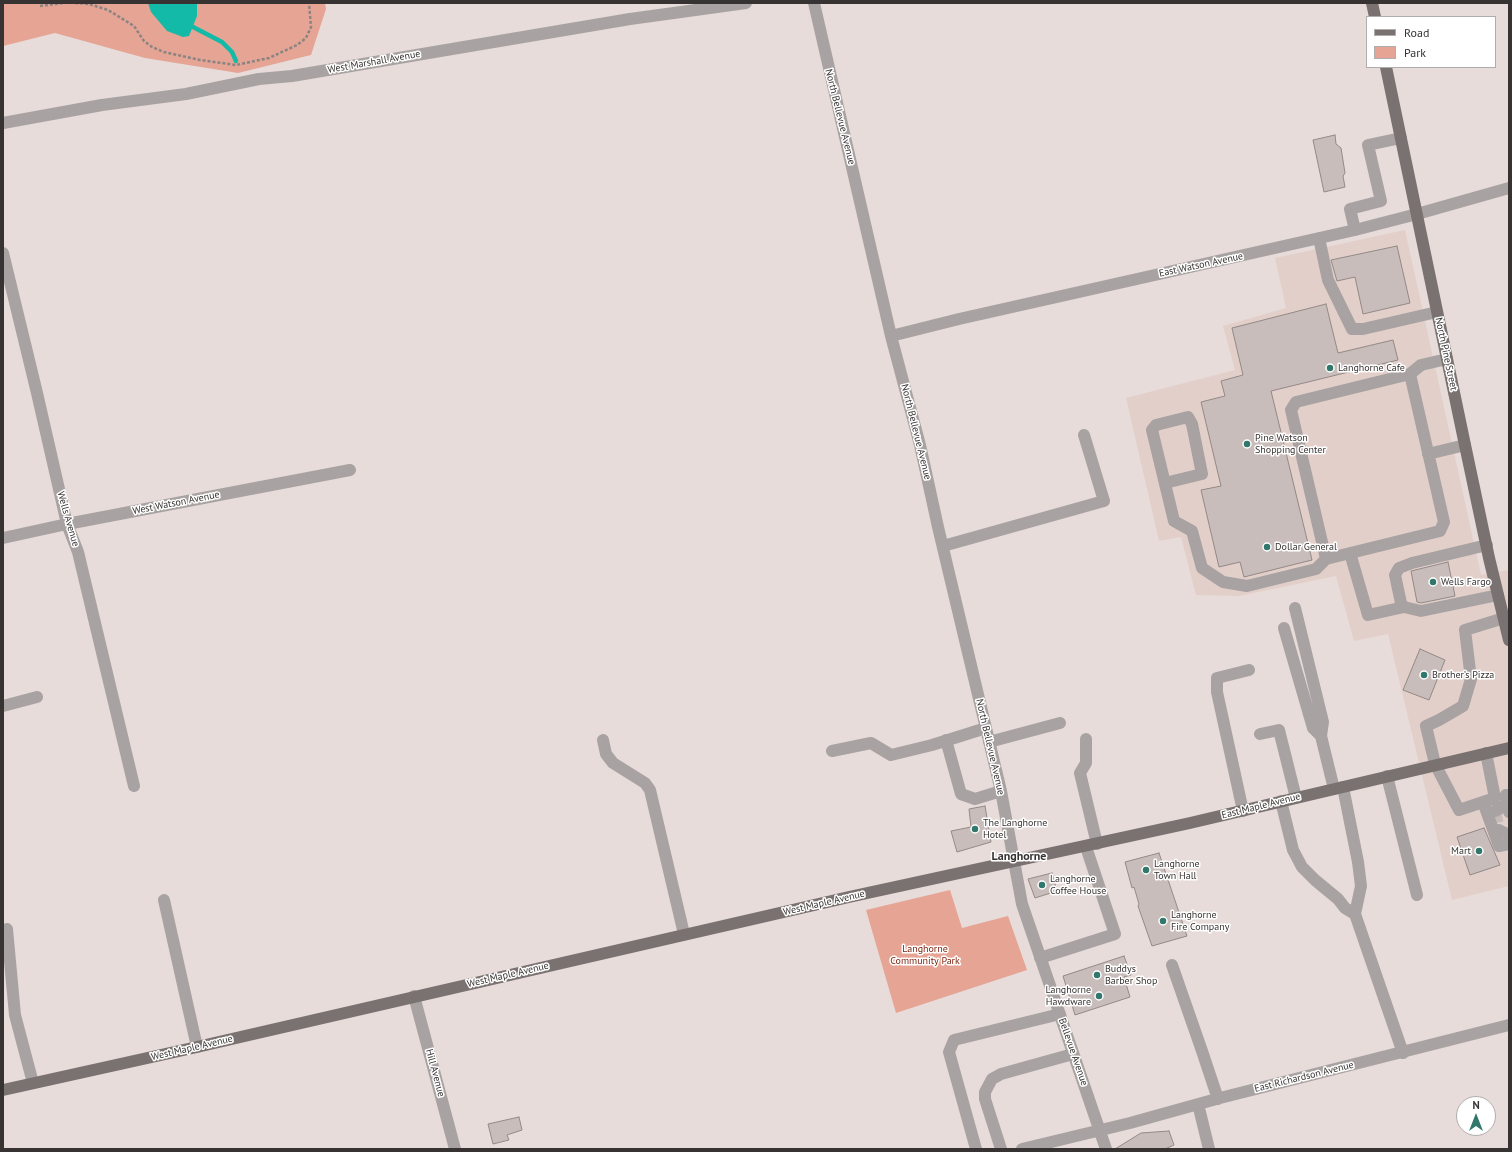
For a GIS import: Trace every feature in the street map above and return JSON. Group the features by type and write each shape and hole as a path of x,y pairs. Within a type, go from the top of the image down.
{"main road":[{"path":"1372,3 1375,16"},
{"name":"North Pine Street","path":"1386,68 1465,445 1509,640"},
{"name":"East Maple Avenue","path":"1013,862 1243,811 1435,764 1509,748"},
{"name":"West Maple Avenue","path":"3,1090 197,1047 684,934 1013,862"}],"street":[{"name":"West Marshall Avenue","path":"3,123 102,105 186,94 259,79 292,76 630,19 746,3"},
{"name":"North Bellevue Avenue","path":"814,3 891,336 920,445 1001,791 1013,862"},
{"path":"1356,230 1350,209 1381,201 1368,145 1401,138"},
{"name":"East Watson Avenue","path":"891,336 959,319 1356,230 1509,188"},
{"path":"1319,238 1328,280 1352,329 1363,329 1437,312"},
{"name":"Wells Avenue","path":"3,253 38,393 67,524 78,552 134,786"},
{"path":"1326,559 1291,410 1296,402 1410,374 1420,365 1447,359"},
{"path":"1165,483 1202,474 1192,424 1188,417 1156,425 1152,430 1174,520 1192,531 1202,568 1222,582 1247,586 1316,569 1326,559 1440,531 1444,522 1410,374"},
{"path":"943,546 1104,501 1084,434"},
{"path":"1428,454 1465,445"},
{"name":"West Watson Avenue","path":"3,538 67,524 350,470"},
{"path":"1404,607 1401,603 1395,575 1399,568 1412,563 1487,545"},
{"path":"1350,553 1368,615 1404,607 1421,611 1498,595"},
{"path":"1295,608 1323,722 1321,736 1338,788 1358,862 1361,886 1355,914 1403,1053"},
{"path":"1506,624 1465,630 1471,679 1463,706 1426,726 1435,764 1459,810 1483,802 1506,801"},
{"path":"1284,628 1313,728 1321,736"},
{"path":"1243,811 1217,692 1217,678 1249,670"},
{"path":"3,706 37,697"},
{"path":"989,742 1060,723"},
{"path":"832,751 871,742 891,755 986,728"},
{"path":"1260,734 1279,730 1296,798"},
{"path":"1040,958 1114,934 1091,845 1080,773 1086,763 1086,739"},
{"path":"603,740 606,754 613,763 645,782 650,790 684,934"},
{"path":"946,740 961,794 975,798 1001,791"},
{"path":"1486,753 1506,801"},
{"path":"1387,776 1417,895"},
{"path":"1282,801 1293,850 1302,867 1338,899 1345,908 1355,914"},
{"path":"1495,811 1506,801"},
{"path":"1483,802 1499,846 1509,844"},
{"name":"Bellevue Avenue","path":"1013,862 1022,904 1106,1149"},
{"path":"164,900 197,1047"},
{"path":"7,929 15,1015 33,1083"},
{"path":"1172,965 1218,1099"},
{"name":"Hill Avenue","path":"414,996 455,1149"},
{"path":"976,1149 949,1052 954,1040 1060,1014"},
{"name":"East Richardson Avenue","path":"1022,1149 1509,1025"},
{"path":"1001,1149 985,1099 985,1092 992,1079 1001,1074 1074,1054"},
{"path":"1198,1104 1209,1149"}],"path":[{"path":"40,6 63,3"},
{"path":"75,3 89,4 108,10 134,26 144,41 152,47 164,52 200,60 236,65 270,58 292,48 306,38 311,27 309,3"}],"shaded area":[{"path":"1405,230 1481,575 1509,570 1509,886 1452,900 1388,634 1354,641 1336,576 1239,596 1196,595 1181,537 1159,541 1126,398 1235,370 1223,326 1286,308 1275,258"}],"green space":[{"path":"3,3 325,3 326,9 311,55 238,73 145,58 55,33 3,46"},
{"name":"Langhorne Community Park","path":"950,890 962,928 1008,916 1027,970 896,1013 866,910"}],"water":[{"path":"148,3 197,3 197,16 189,36 183,37 167,31 151,12"}],"building":[{"path":"1335,135 1336,144 1341,148 1345,173 1343,176 1345,187 1324,192 1313,140"},
{"path":"1397,246 1410,303 1363,314 1355,277 1337,281 1331,260"},
{"name":"Pine Watson Shopping Center","path":"1326,304 1338,353 1393,340 1398,360 1271,391 1312,560 1244,577 1240,562 1219,567 1201,490 1221,486 1201,402 1225,396 1221,381 1243,375 1232,328"},
{"name":"Wells Fargo","path":"1448,562 1455,596 1421,603 1417,602 1411,571"},
{"name":"Brother’s Pizza","path":"1420,649 1445,660 1429,700 1403,690"},
{"name":"The Langhorne Hotel","path":"985,806 991,842 957,852 951,831 971,827 969,809"},
{"name":"Mart","path":"1484,828 1500,865 1470,875 1457,837"},
{"name":"Langhorne Fire Company","path":"1159,853 1187,936 1152,946 1138,906 1139,904 1134,887 1132,888 1125,862"},
{"name":"Langhorne Coffee House","path":"1052,873 1057,891 1035,898 1028,879"},
{"path":"1124,956 1131,975 1124,977 1130,997 1075,1015 1063,976"},
{"path":"519,1117 522,1130 507,1135 509,1140 493,1144 488,1124"},
{"path":"1169,1131 1174,1145 1165,1149 1115,1149 1141,1133"}],"waterway":[{"path":"193,27 222,42 232,52 236,61"}],"tunnel":[{"path":"1495,811 1499,830"}],"place":[{"name":"Langhorne Cafe","path":"1330,368"},
{"name":"Pine Watson Shopping Center","path":"1247,444"},
{"name":"Dollar General","path":"1267,547"},
{"name":"Wells Fargo","path":"1433,582"},
{"name":"Brother’s Pizza","path":"1424,675"},
{"name":"The Langhorne Hotel","path":"975,829"},
{"name":"Mart","path":"1479,851"},
{"name":"Langhorne Town Hall","path":"1146,870"},
{"name":"Langhorne Coffee House","path":"1042,885"},
{"name":"Langhorne Fire Company","path":"1163,921"},
{"name":"Buddys Barber Shop","path":"1097,975"},
{"name":"Langhorne Hawdware","path":"1099,996"}],"district":[{"name":"Langhorne","path":"1019,857"}]}
